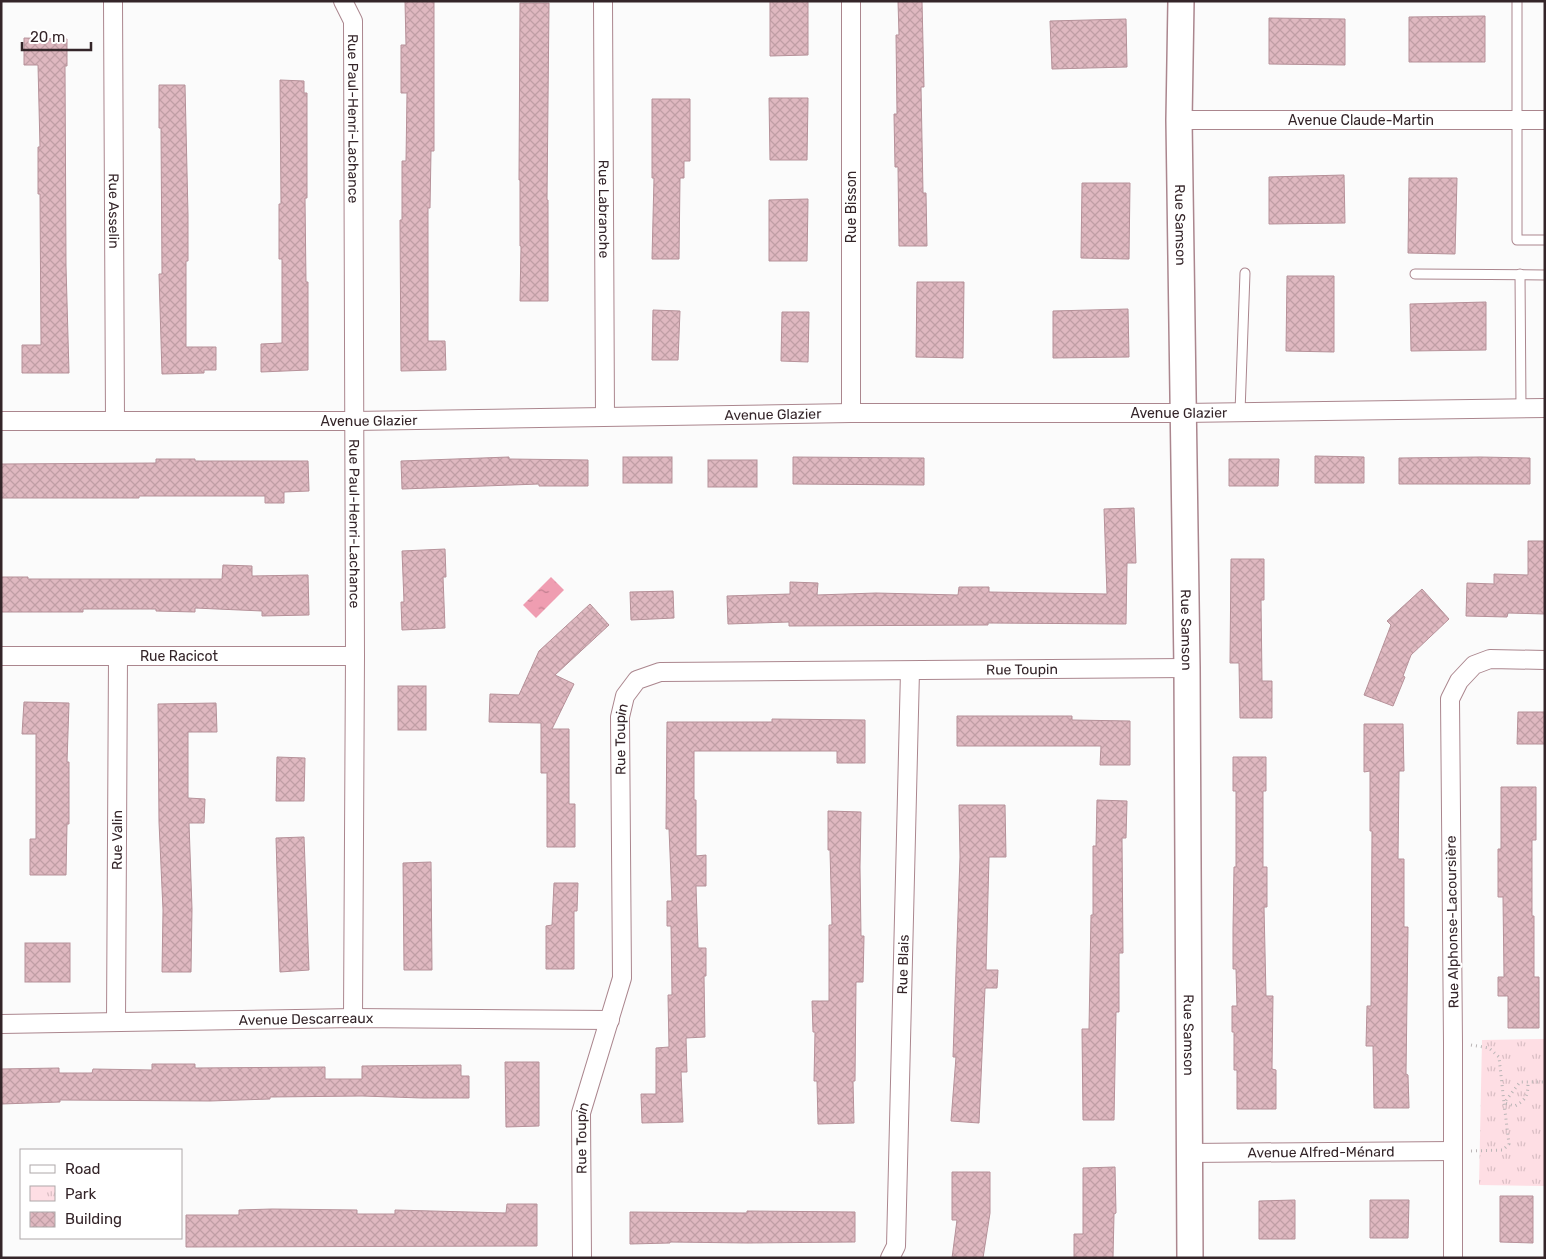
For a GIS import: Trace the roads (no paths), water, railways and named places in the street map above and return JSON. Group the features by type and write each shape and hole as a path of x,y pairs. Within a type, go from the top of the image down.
{"street":[{"name":"Rue Asselin","path":"113,1 114,420"},
{"name":"Rue Paul-Henri-Lachance","path":"343,1 353,21 355,656 353,1018"},
{"name":"Rue Labranche","path":"602,1 605,416"},
{"name":"Rue Bisson","path":"851,1 851,414"},
{"name":"Rue Samson","path":"1181,1 1179,120 1187,668 1190,1258"},
{"name":"Avenue Claude-Martin","path":"1179,120 1545,120"},
{"name":"Avenue Glazier","path":"1,421 354,421 605,416 1183,413 1545,408"},
{"name":"Rue Racicot","path":"1,656 355,656"},
{"name":"Rue Valin","path":"116,1022 118,657"},
{"name":"Rue Alphonse-Lacoursière","path":"1453,1258 1454,1043 1450,699 1459,681 1474,665 1490,659 1545,660"},
{"name":"Rue Toupin","path":"582,1258 581,1113 622,978 620,717 625,696 637,680 660,672 1187,668"},
{"name":"Rue Blais","path":"890,1258 896,1246 910,671"},
{"name":"Avenue Descarreaux","path":"1,1024 353,1018 610,1020"},
{"name":"Avenue Alfred-Ménard","path":"1189,1153 1453,1151"}],"lane":[{"path":"1517,1 1517,240 1545,240"},
{"path":"1240,412 1246,273"},
{"path":"1415,274 1545,275"},
{"path":"1520,274 1521,408"}],"water":[{"path":"551,577 564,590 536,618 523,605"}]}
